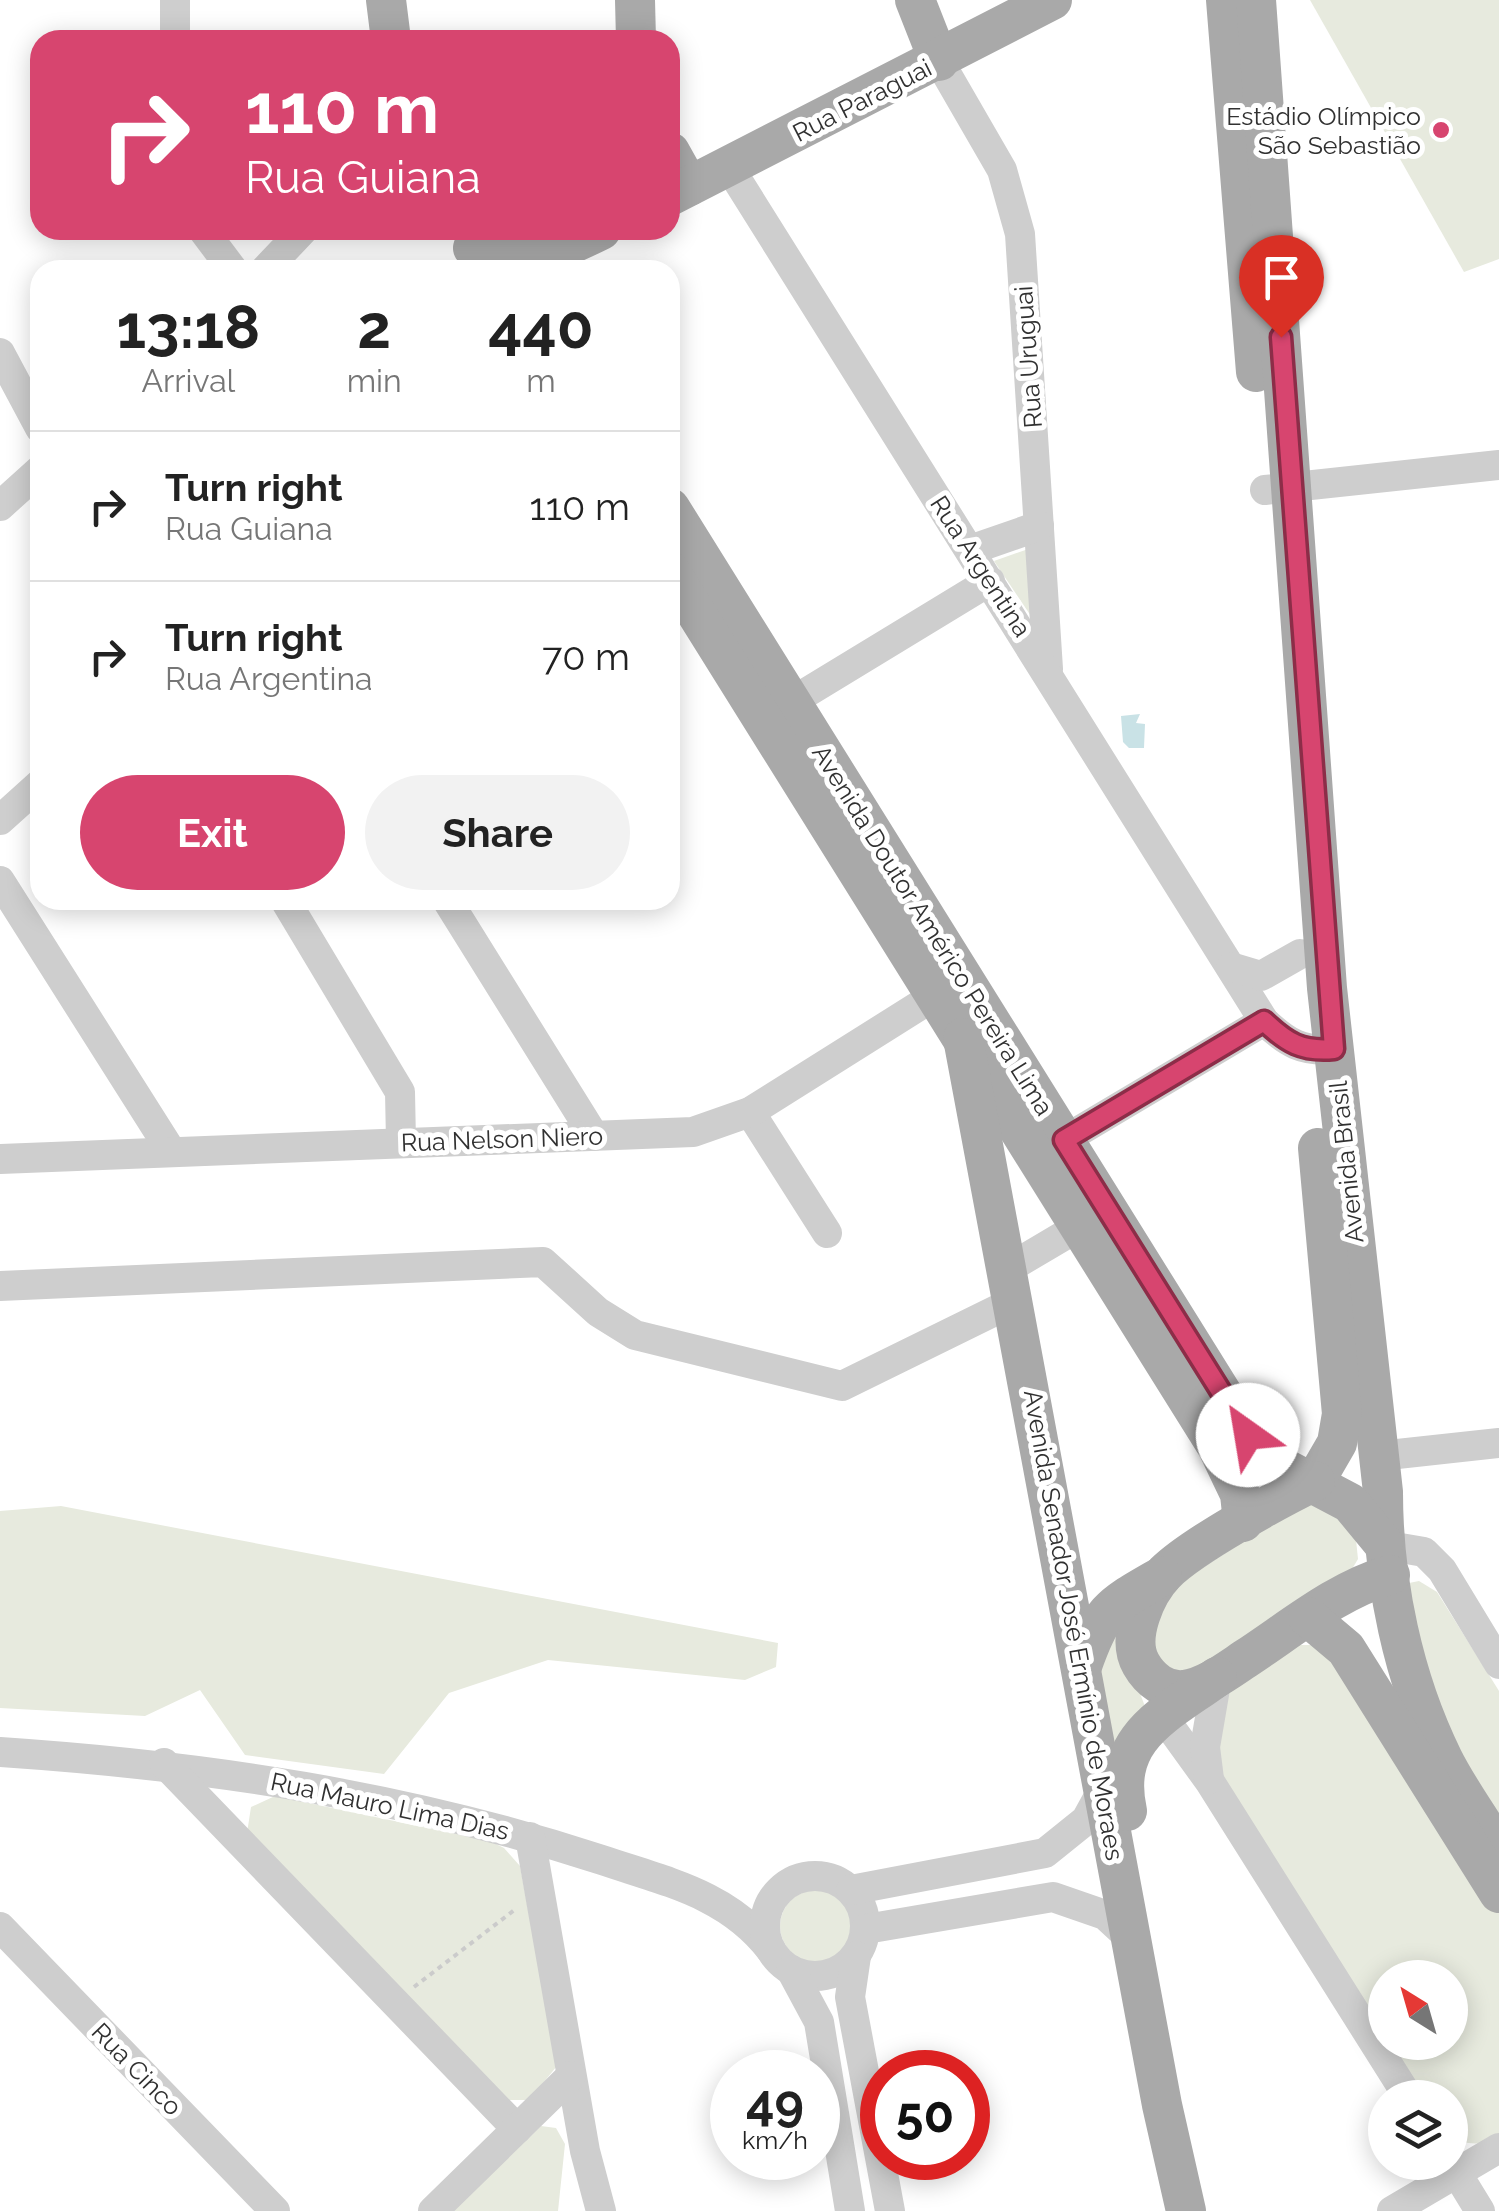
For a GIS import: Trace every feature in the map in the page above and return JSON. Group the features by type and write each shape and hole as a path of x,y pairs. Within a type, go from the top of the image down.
{"main road":[{"path":"386,0 390,30"},
{"path":"635,0 636,30"},
{"path":"915,0 939,61"},
{"name":"Rua Paraguai","path":"680,177 729,166 1052,0"},
{"name":"Avenida Brasil","path":"1226,0 1278,488 1321,1050 1342,1255 1379,1456 1385,1554 1418,1700 1444,1761 1499,1850"},
{"name":"Avenida Brasil","path":"1256,0 1300,954 1321,1050"},
{"path":"553,260 585,240"},
{"path":"472,249 530,260"},
{"name":"Avenida Doutor Américo Pereira Lima","path":"680,527 776,711 949,986 1064,1140 1094,1218"},
{"name":"Avenida Doutor Américo Pereira Lima","path":"680,584 776,711"},
{"name":"Avenida Doutor Américo Pereira Lima","path":"949,986 963,1038 1094,1218 1192,1376 1240,1494 1243,1522"},
{"name":"Avenida Senador José Ermínio de Moraes","path":"963,1038 1186,2211"},
{"name":"Avenida Brasil","path":"1315,1482 1337,1443 1342,1414 1342,1255"},
{"name":"Avenida Doutor Américo Pereira Lima","path":"1192,1376 1278,1464 1350,1503 1385,1554"},
{"path":"1081,1670 1098,1620 1116,1602 1315,1482"},
{"name":"Avenida Senador José Ermínio de Moraes","path":"1210,2211 1122,1789 1126,1758 1142,1732 1352,1590 1385,1554"},
{"path":"1162,1717 1147,1689 1134,1641 1143,1609 1165,1574"},
{"path":"1308,1618 1346,1649 1499,1893"},
{"path":"1139,1661 1150,1677 1170,1690 1187,1690 1217,1678"}],"street":[{"path":"174,30 176,0"},
{"name":"Rua Uruguai","path":"939,61 1002,170 1020,234 1048,672"},
{"name":"Rua Argentina","path":"729,166 1264,1021 1284,1041 1321,1050"},
{"path":"274,260 294,240"},
{"path":"0,354 30,410"},
{"path":"1278,488 1499,465"},
{"path":"0,506 30,479"},
{"path":"970,550 1039,526"},
{"path":"776,711 990,582"},
{"path":"0,820 30,793"},
{"path":"0,881 171,1152"},
{"path":"291,910 400,1092 401,1142"},
{"path":"453,910 594,1136"},
{"path":"1231,966 1262,976 1300,954"},
{"name":"Rua Nelson Niero","path":"0,1158 694,1132 750,1112 949,986"},
{"path":"1064,1140 1264,1021"},
{"path":"750,1112 827,1233"},
{"path":"0,1286 543,1262 598,1312 636,1334 842,1386 1012,1285 1094,1218"},
{"path":"1379,1456 1499,1443"},
{"path":"1385,1554 1424,1552 1442,1570 1499,1664"},
{"path":"1210,1782 1205,1747 1217,1678"},
{"path":"1162,1717 1210,1782 1398,2080"},
{"name":"Rua Mauro Lima Dias","path":"0,1752 164,1763 354,1793 530,1836 712,1897"},
{"path":"164,1763 516,2130"},
{"path":"851,1890 1045,1853 1086,1820 1103,1789"},
{"path":"530,1836 584,2151 600,2211"},
{"path":"712,1897 762,1893 812,1875 840,1882 851,1890 865,1915 850,1983 852,2011 890,2211"},
{"path":"785,1886 775,1896 765,1922 781,1960 818,2022 850,2211"},
{"path":"712,1897 755,1929 781,1960 805,1975 833,1973 861,1942 1053,1897 1105,1915 1132,1940"},
{"name":"Rua Cinco","path":"0,1927 275,2211"},
{"path":"433,2211 571,2076"},
{"path":"1468,2162 1499,2148"},
{"path":"574,2211 584,2151"},
{"path":"1392,2211 1437,2180"},
{"path":"1461,2180 1480,2211"}],"path":[{"path":"394,2002 540,1890"}],"shaded area":[{"name":"Estádio Olímpico São Sebastião","path":"1310,0 1499,0 1499,259 1464,272"},
{"path":"1034,547 1035,622 994,561"},
{"path":"1305,1502 1328,1503 1355,1530 1358,1559 1345,1581 1219,1668 1161,1677 1149,1617 1171,1588"},
{"path":"61,1506 778,1643 776,1667 745,1680 548,1660 449,1693 384,1774 245,1755 200,1690 145,1716 0,1708 0,1511"},
{"path":"1419,1581 1437,1592 1499,1691 1499,1832 1444,1743 1404,1584"},
{"path":"1111,1618 1146,1709 1115,1750 1095,1691"},
{"path":"1286,1645 1316,1645 1344,1659 1499,1909 1499,2137 1468,2142 1468,2080 1408,2080 1396,2060 1468,2060 1468,1960 1368,1960 1368,2015 1227,1790 1216,1746 1229,1686"},
{"path":"275,1796 490,1841 504,1848 520,1866 557,2066 529,2100 507,2100 247,1833 251,1807"},
{"path":"816,1890 841,1901 852,1926 841,1951 816,1962 791,1951 780,1926 791,1901"},
{"path":"541,2126 556,2128 565,2144 558,2211 452,2211"}],"water":[{"path":"1140,714 1136,723 1145,724 1144,748 1129,748 1123,742 1121,716"}],"place":[{"name":"Estádio Olímpico São Sebastião","path":"1441,130"}],"route":[{"path":"1248,1435 1064,1140 1264,1021 1284,1041 1309,1052 1334,1049 1281,337"}]}
